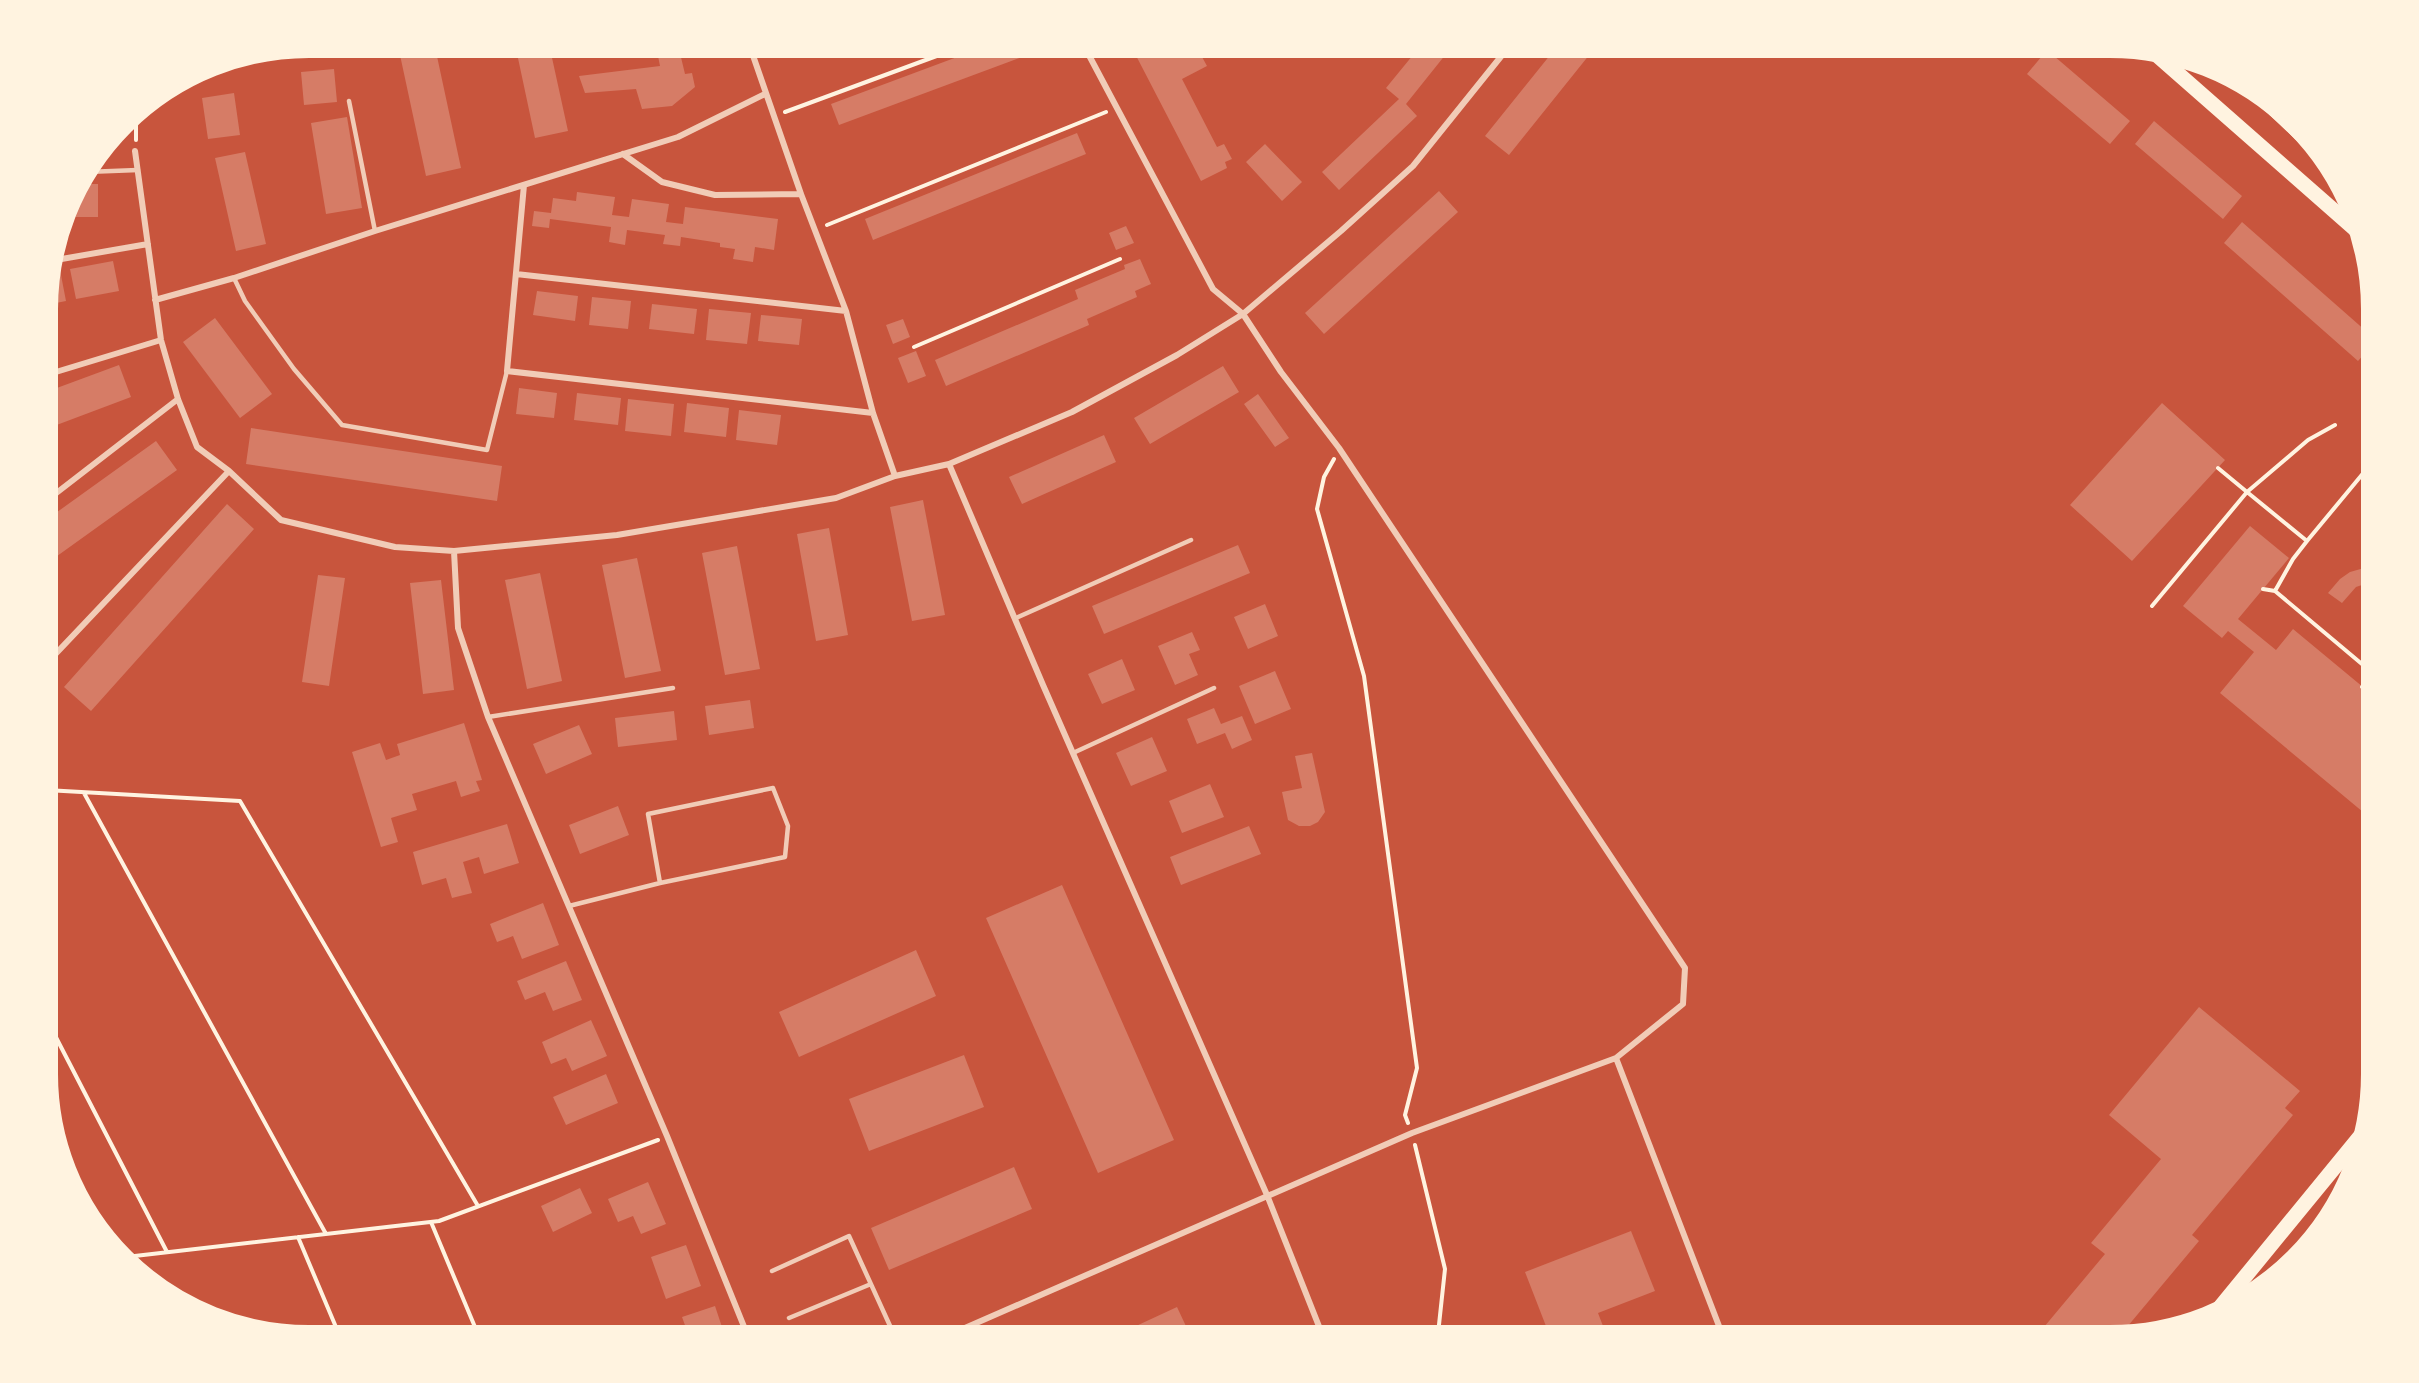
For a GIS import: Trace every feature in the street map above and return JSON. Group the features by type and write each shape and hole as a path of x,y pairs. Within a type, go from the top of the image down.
{"main road":[{"path":"2163,60 2347,215"},
{"path":"2224,1303 2355,1142"}],"street":[{"path":"752,54 801,194 846,311 873,413 895,476"},
{"path":"963,1329 1412,1133 1616,1058 1683,1004 1685,968 1339,448 1281,372 1243,314 1213,289 1088,54"},
{"path":"135,152 161,340 178,399 197,447 229,471 281,520 395,547 454,551 617,535 836,498 895,476 949,464 1072,412 1177,356 1243,314 1413,166 1503,54"},
{"path":"154,300 234,278 375,231 678,137 765,94"},
{"path":"623,154 662,182 716,195 801,194"},
{"path":"524,185 507,371 873,413"},
{"path":"59,259 148,244"},
{"path":"516,274 846,311"},
{"path":"54,373 161,340"},
{"path":"54,495 178,399"},
{"path":"949,464 1267,1195 1320,1329"},
{"path":"54,656 229,471"},
{"path":"454,551 458,628 488,717 668,1136 745,1329"},
{"path":"1616,1058 1720,1329"}],"lane":[{"path":"349,101 375,231"},
{"path":"94,172 138,170"},
{"path":"234,278 245,301 294,369 342,425 487,450 507,371"},
{"path":"1016,618 1191,540"},
{"path":"488,717 674,688"},
{"path":"1073,753 1214,688"},
{"path":"569,906 660,883 785,857 788,826 773,788 648,814 660,883"},
{"path":"772,1271 849,1236 891,1329"},
{"path":"789,1318 871,1284"}],"path":[{"path":"773,117 942,54"},
{"path":"2259,103 2308,148"},
{"path":"815,230 1117,107"},
{"path":"135,152 136,122"},
{"path":"914,347 1120,259"},
{"path":"2152,606 2247,492 2308,440 2335,425"},
{"path":"1339,448 1324,477 1317,509 1364,676 1417,1068 1405,1115 1412,1133 1445,1269 1439,1329"},
{"path":"2218,468 2307,542"},
{"path":"2275,591 2293,559 2365,471"},
{"path":"2263,589 2275,591 2365,666"},
{"path":"2362,687 2365,684"},
{"path":"54,790 240,801 478,1206"},
{"path":"83,792 326,1234"},
{"path":"54,1033 167,1252"},
{"path":"131,1256 431,1222 668,1136"},
{"path":"431,1222 475,1329"},
{"path":"298,1237 336,1329"}],"building":[{"path":"437,54 461,168 426,176 400,55"},
{"path":"517,54 551,54 568,131 535,138"},
{"path":"680,54 685,74 692,73 695,87 672,106 642,109 636,89 585,93 579,76 660,66 658,56"},
{"path":"965,54 1030,54 839,125 831,104"},
{"path":"1135,54 1200,54 1207,66 1182,79 1217,147 1224,144 1232,159 1225,162 1227,168 1201,181"},
{"path":"1414,54 1446,54 1406,104 1417,116 1339,190 1322,172 1399,99 1386,88"},
{"path":"1551,54 1590,54 1509,155 1485,136"},
{"path":"2044,54 2052,54 2130,121 2110,144 2027,74"},
{"path":"334,69 337,102 304,105 301,72"},
{"path":"234,93 240,135 208,139 202,98"},
{"path":"347,117 362,208 326,214 311,123"},
{"path":"2154,121 2242,196 2223,219 2135,144"},
{"path":"1077,133 1086,154 873,240 865,219"},
{"path":"1265,144 1302,182 1282,201 1246,162"},
{"path":"245,152 266,244 236,251 215,158"},
{"path":"86,184 98,184 98,217 71,217"},
{"path":"1439,191 1458,212 1324,334 1305,313"},
{"path":"577,192 615,197 612,215 629,217 632,199 669,204 666,222 683,224 685,207 778,219 774,250 755,247 753,262 733,259 735,249 720,247 720,243 681,237 680,246 663,244 665,235 627,230 625,245 609,242 611,227 550,219 549,228 532,226 534,211 551,213 553,198 576,201"},
{"path":"2242,222 2365,330 2365,353 2358,361 2224,243"},
{"path":"1126,226 1134,243 1116,250 1109,233"},
{"path":"1140,259 1151,284 1135,291 1137,297 1087,319 1089,325 946,386 935,360 1078,299 1075,290 1125,269 1124,265"},
{"path":"113,261 119,291 76,299 70,269"},
{"path":"60,270 66,301 54,303 56,276 57,271"},
{"path":"537,291 578,296 575,321 533,315"},
{"path":"592,297 631,301 628,329 589,325"},
{"path":"652,304 697,309 694,334 649,329"},
{"path":"709,309 751,313 747,344 706,340"},
{"path":"761,315 802,319 799,345 758,341"},
{"path":"215,318 272,394 240,418 183,342"},
{"path":"903,319 910,337 893,344 886,325"},
{"path":"916,351 926,376 908,383 898,358"},
{"path":"119,365 131,397 54,426 54,389"},
{"path":"1223,366 1239,392 1150,444 1134,418"},
{"path":"519,388 557,393 554,418 516,414"},
{"path":"577,393 621,398 618,425 574,420"},
{"path":"1258,394 1289,438 1275,447 1244,404"},
{"path":"628,399 674,404 671,436 625,431"},
{"path":"687,403 729,408 726,437 684,432"},
{"path":"2162,403 2225,460 2132,561 2070,505"},
{"path":"739,410 781,415 777,445 736,440"},
{"path":"251,428 502,466 497,501 246,464"},
{"path":"1104,435 1116,462 1022,504 1009,477"},
{"path":"156,441 177,470 54,558 54,514"},
{"path":"923,500 945,615 912,621 890,507"},
{"path":"227,504 254,529 91,711 64,687"},
{"path":"2250,526 2289,558 2238,619 2276,650 2293,629 2365,689 2365,814 2220,693 2254,652 2228,631 2222,638 2183,606"},
{"path":"829,528 848,635 816,641 797,534"},
{"path":"1238,545 1250,573 1104,634 1092,606"},
{"path":"737,546 760,669 725,675 702,553"},
{"path":"637,558 661,671 625,678 602,565"},
{"path":"2365,568 2365,584 2356,587 2342,603 2328,593 2340,579 2350,572"},
{"path":"540,573 562,681 527,689 505,580"},
{"path":"318,575 345,578 329,686 302,682"},
{"path":"441,580 454,690 423,694 410,583"},
{"path":"1265,604 1278,636 1248,649 1234,617"},
{"path":"1192,632 1200,650 1189,654 1198,675 1175,685 1158,646"},
{"path":"1122,659 1135,690 1102,704 1088,674"},
{"path":"1275,671 1291,709 1255,724 1239,686"},
{"path":"750,700 754,728 709,735 705,706"},
{"path":"1214,708 1221,724 1242,716 1252,740 1232,749 1225,733 1197,744 1187,719"},
{"path":"674,711 677,740 618,747 615,718"},
{"path":"464,723 482,780 476,781 480,791 461,797 456,781 412,794 417,810 391,818 398,842 381,847 352,752 380,743 386,760 400,755 397,744"},
{"path":"579,725 592,754 546,774 533,744"},
{"path":"1152,737 1167,771 1131,786 1116,753"},
{"path":"1312,753 1325,812 1318,822 1310,826 1299,826 1288,820 1282,792 1302,788 1295,756"},
{"path":"1210,784 1224,817 1182,833 1169,801"},
{"path":"618,806 629,835 580,854 569,825"},
{"path":"507,824 519,863 484,874 479,857 463,862 472,893 452,898 446,878 422,885 413,852"},
{"path":"1249,826 1261,854 1181,885 1170,857"},
{"path":"1062,885 1174,1140 1098,1173 986,918"},
{"path":"543,903 559,945 522,959 513,936 497,942 490,924"},
{"path":"916,950 936,996 799,1057 779,1012"},
{"path":"566,961 582,1000 553,1011 545,992 525,1000 517,981"},
{"path":"2199,1007 2300,1091 2285,1108 2293,1115 2192,1235 2199,1241 2126,1328 2042,1329 2105,1254 2091,1243 2161,1159 2109,1115"},
{"path":"591,1020 607,1056 572,1071 566,1058 551,1064 542,1042"},
{"path":"964,1055 984,1107 869,1151 849,1099"},
{"path":"606,1074 618,1103 566,1125 553,1097"},
{"path":"1014,1167 1032,1209 889,1270 871,1228"},
{"path":"648,1182 666,1224 641,1234 633,1216 618,1222 608,1199"},
{"path":"580,1188 592,1213 553,1232 541,1206"},
{"path":"1631,1231 1655,1291 1598,1313 1604,1329 1547,1329 1525,1272"},
{"path":"686,1245 701,1286 666,1299 651,1257"},
{"path":"715,1306 723,1329 686,1329 682,1317"},
{"path":"1177,1307 1187,1329 1130,1329"}]}
